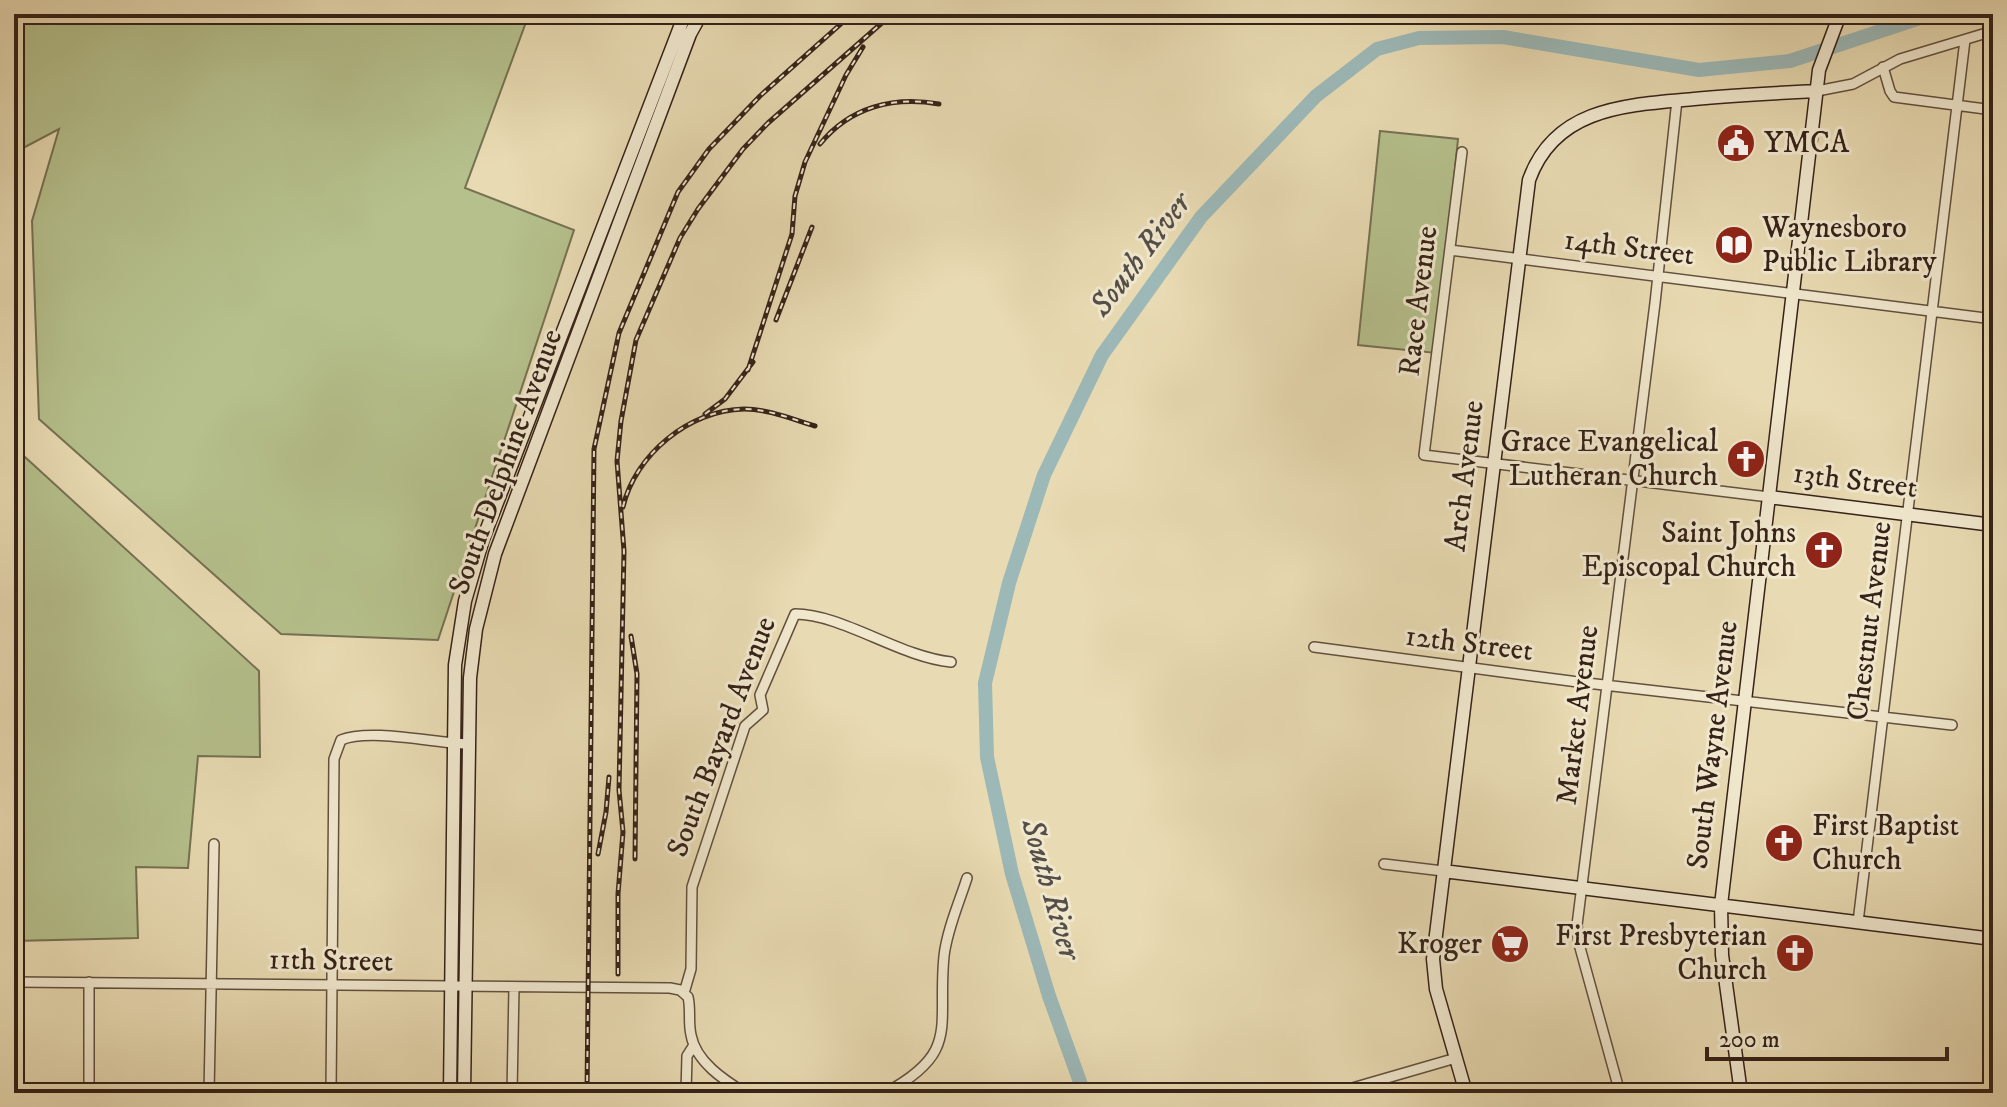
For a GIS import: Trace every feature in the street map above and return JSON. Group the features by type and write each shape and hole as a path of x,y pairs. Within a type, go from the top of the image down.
{"main road":[{"name":"South Delphine Avenue","path":"450,1093 455,665 468,590 483,539 685,14"},
{"name":"South Delphine Avenue","path":"464,1093 467,744 476,629 495,554 690,34 701,14"},
{"name":"South Wayne Avenue","path":"1741,1093 1722,955 1721,905 1819,70 1840,14"},
{"name":"Arch Avenue","path":"1466,1093 1434,975 1433,959 1529,180 1538,158 1550,143 1578,122 1605,110 1677,100 1817,91"},
{"name":"13th Street","path":"1769,497 1993,525"},
{"path":"1443,871 1993,939"}],"street":[{"path":"1817,91 1853,84 1908,56 1993,31"},
{"name":"Chestnut Avenue","path":"1858,922 1965,40"},
{"path":"1883,67 1894,97 1993,110"},
{"name":"Market Avenue","path":"1620,1093 1579,944 1577,925 1677,100"},
{"name":"Race Avenue","path":"1424,455 1462,152"},
{"name":"14th Street","path":"1450,250 1993,319"},
{"name":"13th Street","path":"1424,455 1769,497"},
{"name":"South Bayard Avenue","path":"686,1093 687,1056 694,1045 690,1003 684,993 691,969 694,881 745,726 763,710 760,695 795,614 828,621 907,651 951,662"},
{"name":"12th Street","path":"1314,647 1883,719 1952,725"},
{"path":"331,1093 336,747 341,740 353,737 467,744"},
{"path":"209,1093 214,844"},
{"path":"1384,864 1443,871"},
{"path":"885,1093 917,1073 934,1055 940,1042 944,953 967,878"},
{"name":"11th Street","path":"14,982 452,986"},
{"path":"89,982 89,1093"},
{"path":"452,986 663,988 684,993"},
{"path":"512,1093 514,987"},
{"path":"694,1045 712,1068 745,1093"},
{"path":"1335,1093 1456,1058"},
{"path":"14,1084 33,1093"},
{"path":"1976,1093 1993,1088"}],"green space":[{"path":"14,14 529,14 465,188 574,230 438,640 281,634 39,419 32,221 59,129 23,148 14,180"},
{"path":"1380,131 1458,139 1436,353 1358,345"},
{"path":"14,447 259,671 260,757 198,756 188,868 136,867 138,938 14,941"}],"waterway":[{"name":"South River","path":"1084,1093 1049,996 1012,874 987,757 985,683 1009,583 1044,475 1102,355 1201,217 1316,96 1377,49 1419,38 1503,37 1699,70 1790,61 1932,14"}],"railway":[{"path":"587,1093 594,449 619,333 678,192 709,149 760,96 852,14"},
{"path":"618,974 618,894 623,832 619,790 624,551 617,461 636,340 680,238 743,149 768,123 892,14"},
{"path":"748,370 792,234 795,196 805,162 846,75 863,47"},
{"path":"820,144 845,121 874,107 905,102 939,104"},
{"path":"776,320 812,227"},
{"path":"705,414 725,399 753,362"},
{"path":"623,507 629,488 652,453 667,439 704,417 724,411 753,409 815,426"},
{"path":"631,636 637,674 635,859"},
{"path":"598,854 609,777"}],"place":[{"name":"YMCA","path":"1736,143"},
{"name":"Waynesboro Public Library","path":"1734,245"},
{"name":"Grace Evangelical Lutheran Church","path":"1746,459"},
{"name":"Saint Johns Episcopal Church","path":"1824,550"},
{"name":"First Baptist Church","path":"1784,843"},
{"name":"Kroger","path":"1510,944"},
{"name":"First Presbyterian Church","path":"1795,953"}]}
